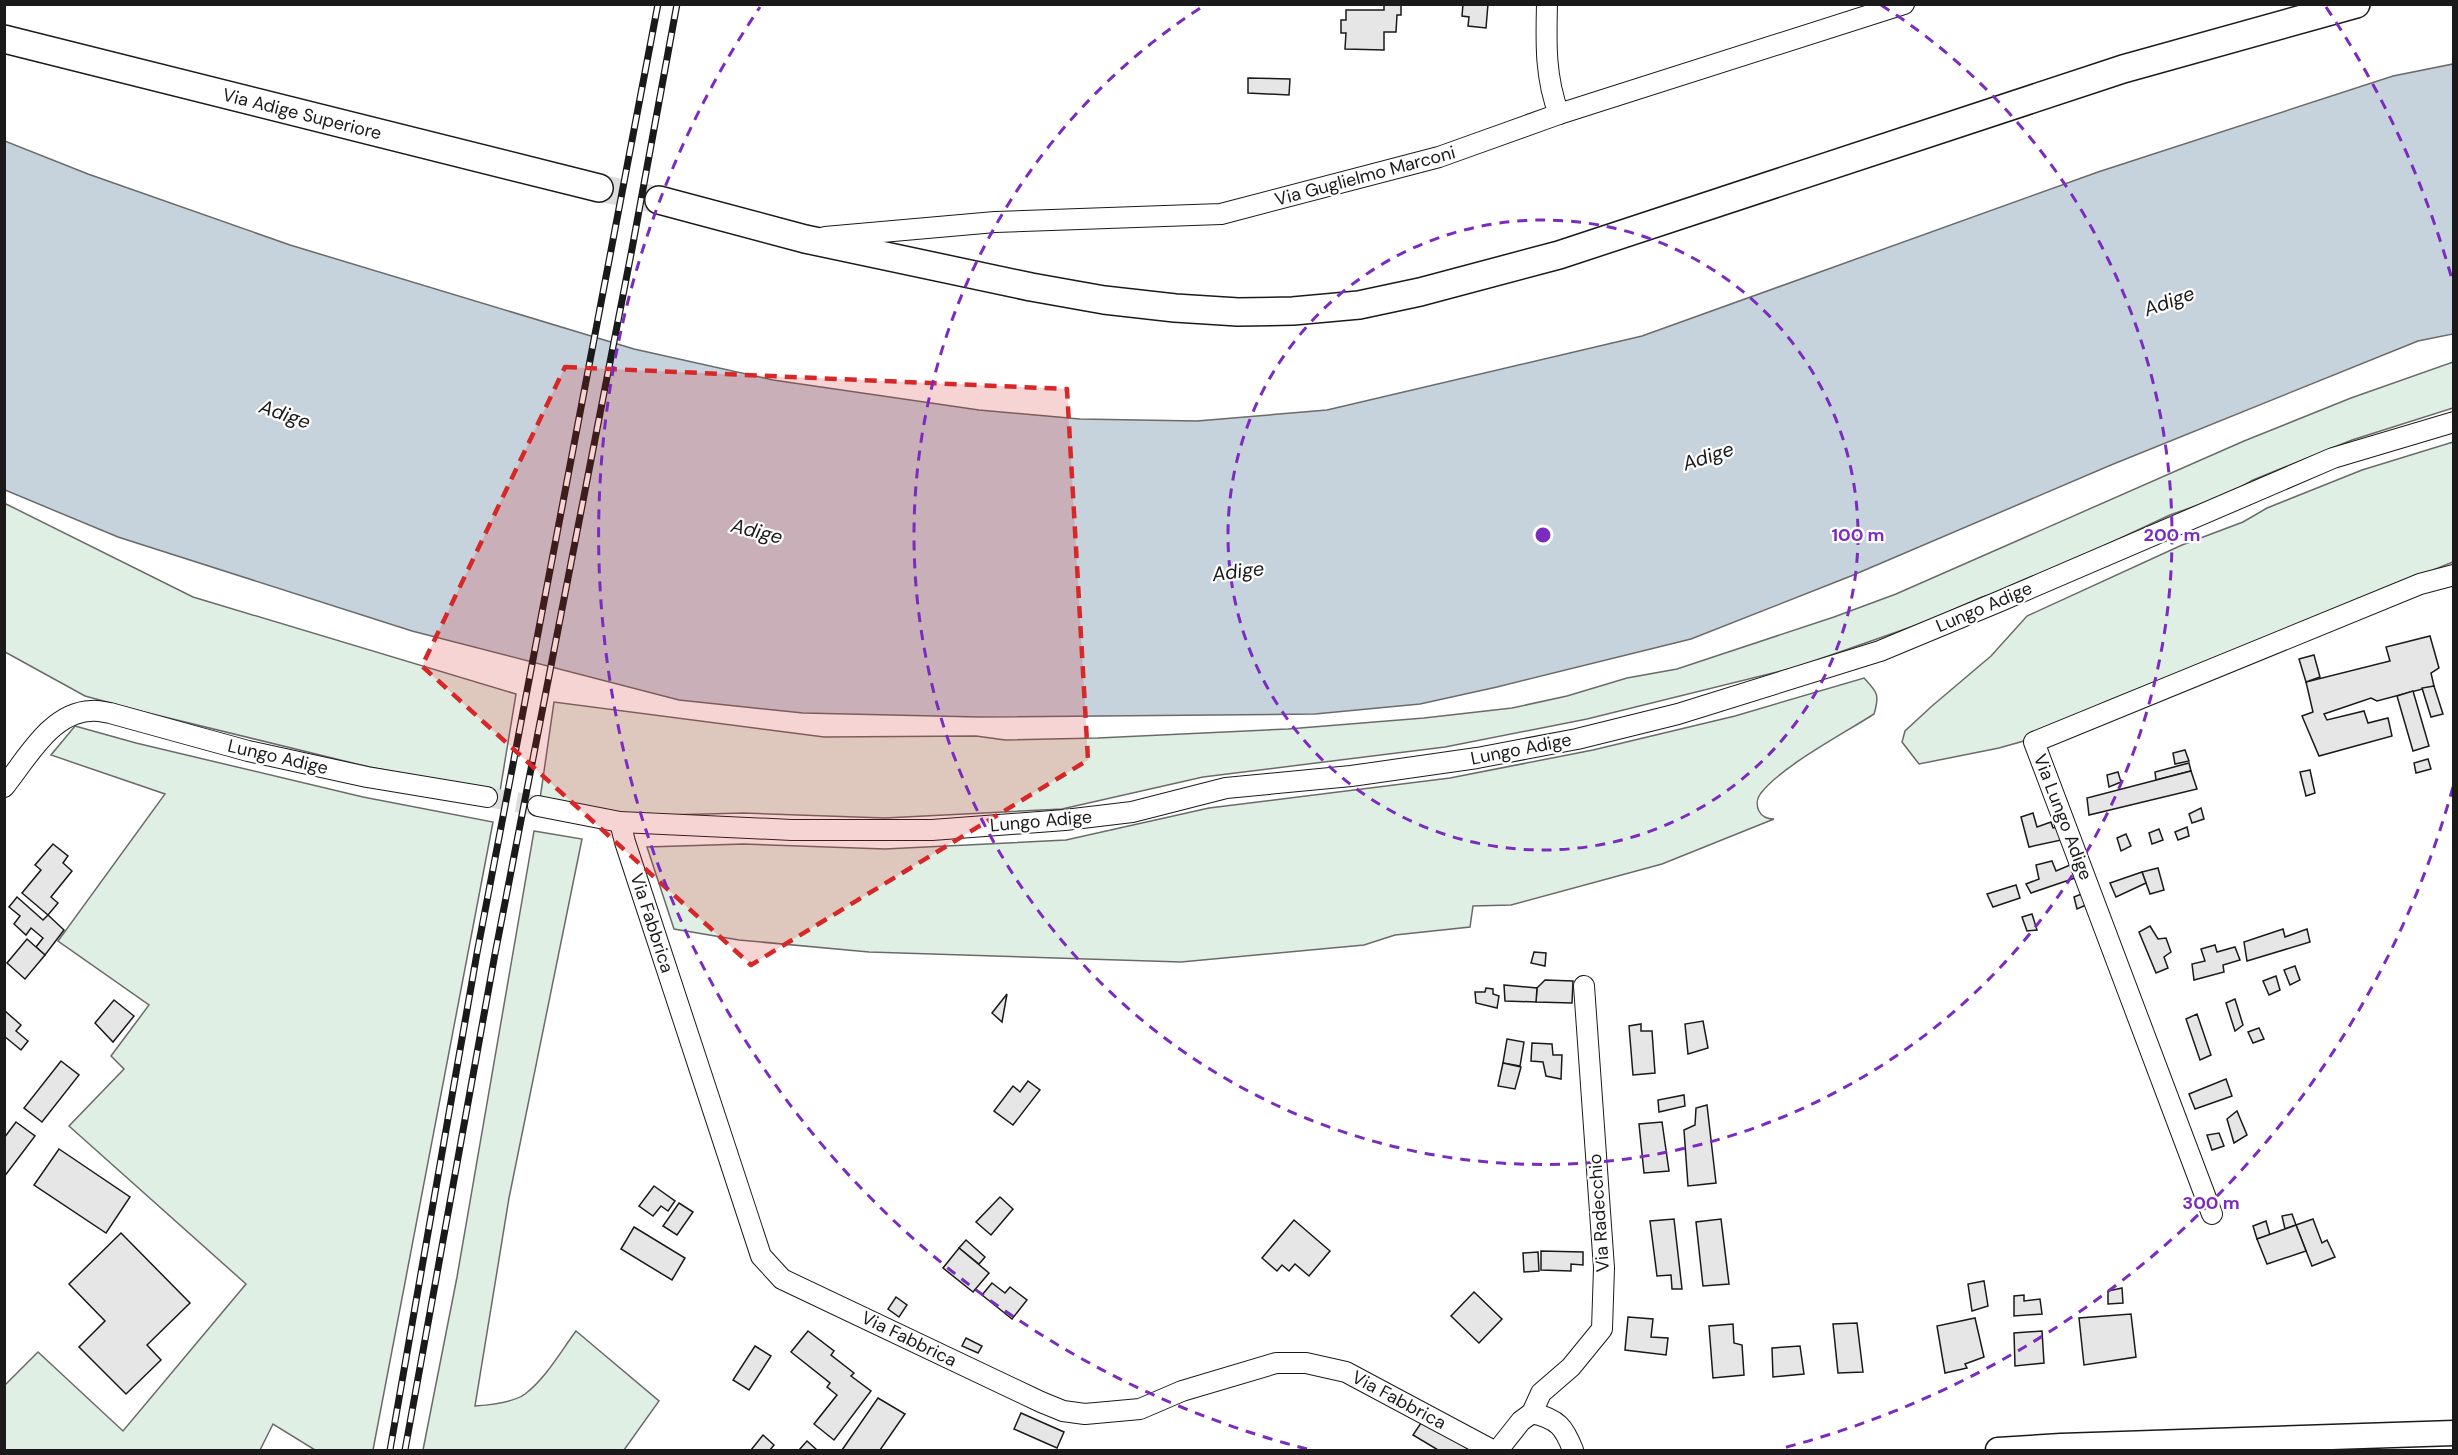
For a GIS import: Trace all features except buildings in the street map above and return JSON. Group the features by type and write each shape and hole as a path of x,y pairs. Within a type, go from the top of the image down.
{"main road":[{"path":"659,200 805,239 1031,287 1163,307 1238,312 1293,311 1359,305 1420,292 1559,255 2122,69 2356,4"},
{"name":"Via Adige Superiore","path":"4,39 599,188"}],"street":[{"path":"1547,4 1546,57 1551,90 1559,114"},
{"name":"Via Guglielmo Marconi","path":"805,239 995,222 1221,214 1439,158 1559,114 1904,4"},
{"name":"Lungo Adige","path":"538,806 620,822 803,830 932,830 1065,820 1132,812 1226,788 1351,776 1477,758 1577,739 1678,714 1880,651 2333,458 2454,422"},
{"name":"Via Lungo Adige","path":"2212,1214 2034,742 2420,584 2454,575"},
{"name":"Lungo Adige","path":"4,787 50,730 71,717 89,711 110,712 248,751 367,777 487,797"},
{"name":"Via Fabbrica","path":"620,822 761,1256 782,1279 1064,1411 1103,1414 1140,1409 1182,1391 1276,1363 1306,1363 1346,1372 1492,1450"},
{"name":"Via Radecchio","path":"1498,1450 1521,1421 1532,1413 1541,1393 1571,1367 1602,1329 1604,1268 1584,986"},
{"path":"1532,1413 1546,1416 1566,1431 1573,1450"},
{"path":"1998,1450 2454,1433"}],"highlighted area":[{"path":"565,367 1067,389 1088,760 751,965 422,666"}],"green space":[{"path":"2453,362 2453,408 2352,440 2253,480 2229,494 2170,515 2011,589 1982,597 1928,621 1797,667 1587,719 1445,747 1203,777 1062,809 885,818 744,813 627,816 540,799 554,702 824,737 976,736 1005,740 1288,729 1512,708 1567,696 1627,678 1677,669 1896,594 2244,441 2351,398"},
{"path":"2453,442 2453,562 2105,702 2045,735 1999,748 1919,764 1902,742 1905,731 1991,656 2027,616 2182,545 2243,522 2267,508 2362,470"},
{"path":"4,503 193,597 516,694 500,791 369,767 85,696 5,652"},
{"path":"1864,678 1876,694 1874,714 1798,761 1771,783 1760,795 1757,804 1762,815 1774,819 1662,864 1511,905 1473,906 1470,927 1395,935 1364,945 1181,962 869,952 739,940 674,929 647,847 744,844 885,849 1066,840 1209,808 1450,778 1593,750 1735,716"},
{"path":"75,726 136,743 363,797 493,822 373,1450 315,1450 273,1424 260,1450 5,1450 5,1385 38,1352 123,1431 246,1284 69,1126 124,1069 111,1056 149,1005 58,941 165,794 51,755"},
{"path":"534,831 582,839 509,1198 475,1406 508,1401 525,1394 546,1372 576,1331 659,1401 624,1450 423,1450 457,1277"}],"water":[{"name":"Adige","path":"2453,64 2453,334 2418,341 2111,465 1851,576 1691,639 1420,704 1315,714 979,717 803,713 679,700 412,631 118,537 5,490 5,141 88,174 290,245 634,349 773,380 979,410 1080,419 1197,421 1327,410 1642,336 2098,172 2393,76"}],"tunnel":[{"path":"599,188 659,200"},
{"path":"487,797 538,806"}],"railway":[{"path":"390,1450 477,953 658,4"},
{"path":"405,1450 495,954 632,249 677,4"}]}
